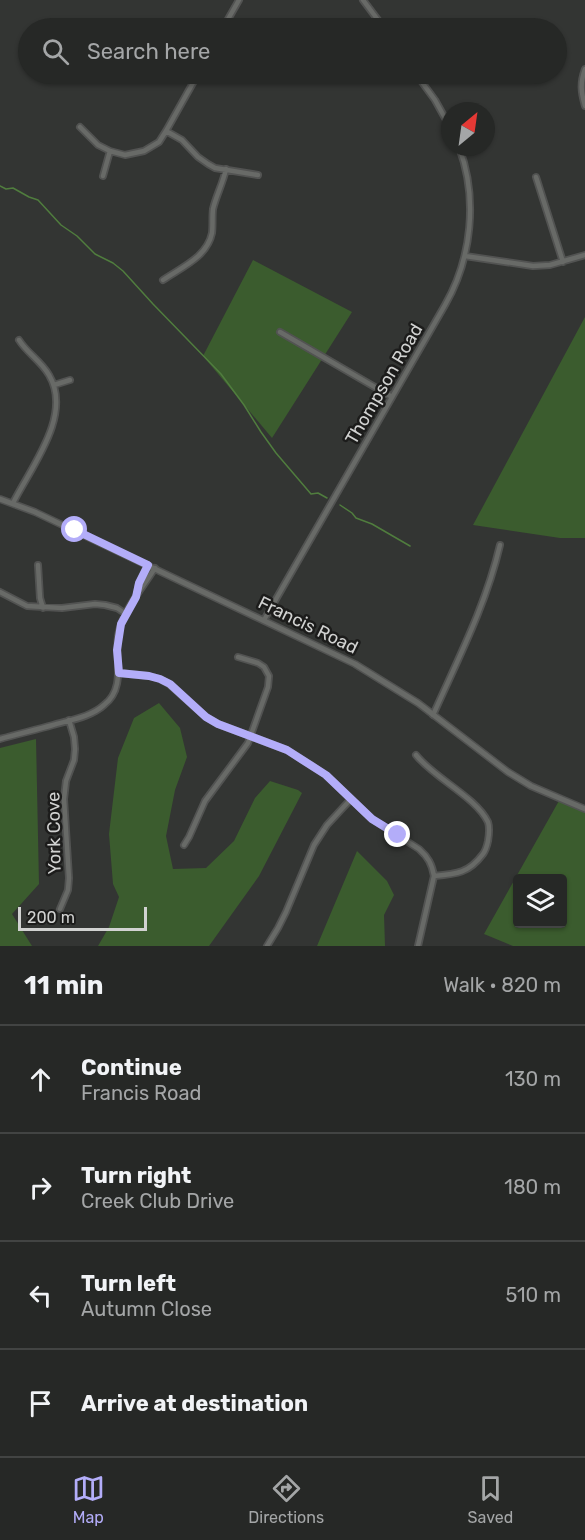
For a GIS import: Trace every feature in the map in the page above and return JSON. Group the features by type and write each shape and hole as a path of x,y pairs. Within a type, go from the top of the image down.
{"street":[{"path":"229,18 239,0"},
{"path":"363,0 376,18"},
{"path":"585,69 581,90 585,106"},
{"path":"80,127 98,145 110,151 125,155 144,151 159,142 192,84"},
{"path":"423,84 441,111"},
{"path":"166,131 182,140 198,157 215,168 258,175"},
{"path":"103,176 110,151"},
{"name":"Thompson Road","path":"264,620 459,278 468,240 470,201 462,156"},
{"path":"163,279 192,261 206,248 212,229 213,207 226,169"},
{"path":"536,177 563,262"},
{"path":"465,256 533,266 550,265 585,255"},
{"path":"280,332 392,397"},
{"path":"13,503 45,446 54,425 57,402 49,374 19,340"},
{"path":"54,385 70,380"},
{"name":"Francis Road","path":"0,499 35,512 355,664 401,692 524,782 585,809"},
{"path":"433,715 484,601 495,570 500,545"},
{"path":"38,565 40,598 43,608"},
{"path":"136,597 139,583 148,565"},
{"path":"0,739 95,711 109,701 116,689 119,673 118,635 126,614 155,568"},
{"path":"0,592 27,606 62,608 95,604 105,605 126,614"},
{"path":"184,845 205,801 245,749 268,687 269,676 264,667 238,657"},
{"path":"119,673 149,676 170,684 212,721 287,750 309,763 326,775 372,819 426,855 434,876 418,946"},
{"name":"York Cove","path":"60,909 68,890 69,878 64,799 66,781 74,760 75,749 69,720"},
{"path":"416,755 424,765 479,809 488,822 489,828 486,850 477,862 467,870 456,874 434,876"},
{"path":"267,946 286,912 314,845 327,825 351,799"}],"green space":[{"path":"253,260 352,312 272,438 203,356"},
{"path":"585,317 585,538 560,538 473,525"},
{"path":"159,703 180,728 187,757 175,790 166,836 173,869 206,868 234,841 255,798 270,781 302,793 259,876 209,946 98,946 109,927 119,897 113,884 109,834 118,758 134,718"},
{"path":"36,739 39,884 12,914 32,946 0,946 0,748"},
{"path":"560,799 585,808 585,946 513,946 484,934 513,882 513,928 567,928 567,874 518,874"},
{"path":"357,851 387,881 394,895 384,915 385,946 317,946"}],"waterway":[{"path":"0,186 6,189 13,188 38,200 61,225 77,236 95,254 123,271 221,374 276,453 311,494 318,493 327,498"},
{"path":"340,505 356,518 372,524 410,546"}],"route":[{"path":"75,530 148,565 118,635 119,673 160,679 170,684 206,717 218,724 287,750 326,775 372,819 398,835"}]}
